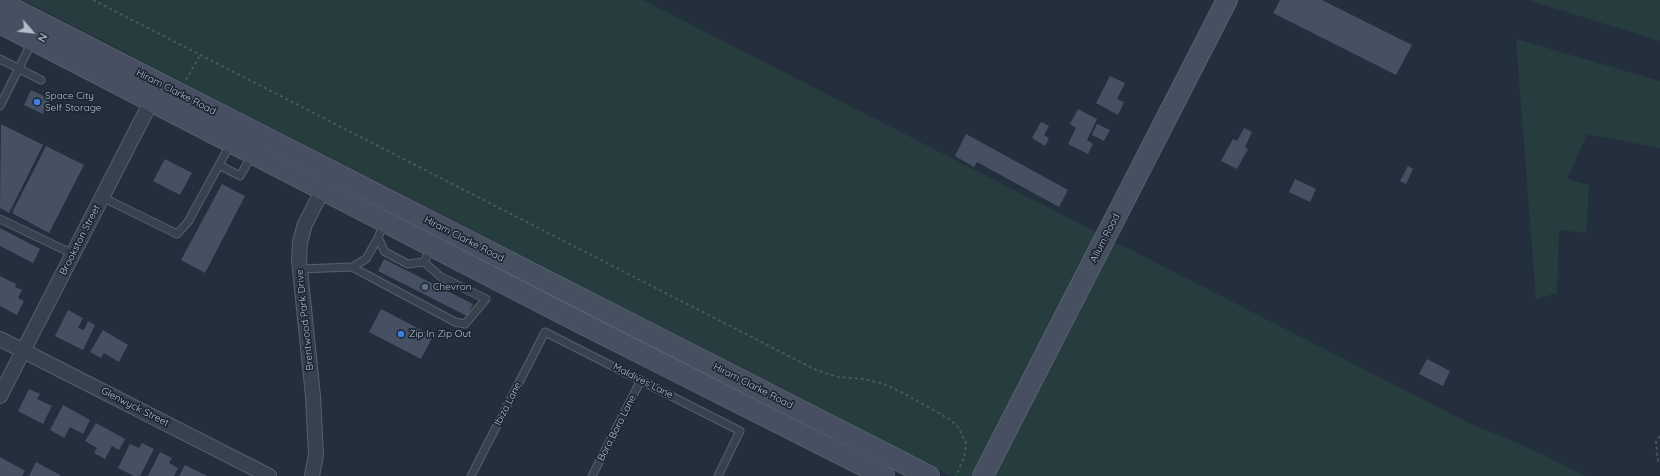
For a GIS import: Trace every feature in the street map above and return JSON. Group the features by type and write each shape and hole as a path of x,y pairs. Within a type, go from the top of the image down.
{"main road":[{"name":"Allum Road","path":"983,476 1227,0"},
{"name":"Hiram Clarke Road","path":"0,2 156,92 231,142 323,190 381,230 428,254 503,282 884,476"},
{"name":"Hiram Clarke Road","path":"0,23 33,40 156,92 332,172 928,476"},
{"path":"503,282 513,264"},
{"path":"642,354 651,334"},
{"path":"778,423 788,404"}],"street":[{"name":"Brookston Street","path":"0,396 156,92"},
{"name":"Brentwood Park Drive","path":"312,476 316,455 313,396 300,269 300,242 303,230 332,172"},
{"name":"Glenwyck Street","path":"0,339 269,476"}],"lane":[{"path":"0,106 33,40"},
{"path":"0,59 41,80"},
{"path":"102,197 177,234 188,222 231,142"},
{"path":"219,165 240,176 253,154"},
{"path":"0,219 73,254"},
{"path":"300,269 352,268 455,322 465,324 486,299 441,277 428,254 408,264 385,252 381,230"},
{"path":"352,268 366,259 381,230"},
{"name":"Maldives Lane","path":"545,332 740,431 718,476"},
{"name":"Ibiza Lane","path":"471,476 545,332"},
{"name":"Bora Bora Lane","path":"592,476 641,380"}],"path":[{"path":"93,0 816,370 838,376 863,379 884,384 905,394 951,420 959,428 966,443 964,458 956,476"},
{"path":"184,86 200,55"},
{"path":"1660,436 1656,442 1658,461 1660,462"}],"green space":[{"path":"23,0 643,0 1465,421 1540,453 1585,476 950,476"},
{"path":"1528,0 1660,0 1660,41"},
{"path":"1516,39 1660,81 1660,148 1587,134 1567,179 1589,185 1586,233 1559,230 1557,293 1536,299"}],"building":[{"path":"1280,0 1322,0 1412,45 1396,75 1273,13"},
{"path":"1110,76 1125,83 1117,99 1124,102 1118,115 1096,103"},
{"name":"Space City Self Storage","path":"31,90 50,99 43,114 24,105"},
{"path":"1078,109 1097,119 1087,140 1093,144 1088,154 1068,144 1076,128 1070,124"},
{"path":"1041,122 1049,126 1044,135 1049,138 1045,146 1032,138"},
{"path":"1,124 43,145 9,213 0,208"},
{"path":"1097,124 1110,130 1104,141 1092,135"},
{"path":"1244,128 1252,132 1245,147 1248,149 1237,169 1221,161 1233,139 1237,141"},
{"path":"966,134 1068,190 1059,207 977,162 974,167 955,156"},
{"path":"46,146 84,165 49,233 12,213"},
{"path":"165,159 192,173 180,195 153,181"},
{"path":"1408,166 1413,169 1406,184 1400,181"},
{"path":"1295,179 1316,189 1310,202 1289,192"},
{"path":"222,184 245,196 205,273 181,260"},
{"path":"0,228 40,249 33,263 0,246"},
{"name":"Chevron","path":"384,259 473,304 467,316 378,271"},
{"path":"0,276 16,284 15,287 22,290 18,298 24,301 17,315 0,306"},
{"name":"Zip In Zip Out","path":"381,309 433,336 421,359 369,332"},
{"path":"68,310 83,318 78,328 84,330 88,321 95,325 83,350 55,336"},
{"path":"103,330 128,345 119,362 104,353 101,358 90,352"},
{"path":"1427,359 1450,371 1443,386 1419,374"},
{"path":"29,389 40,394 37,399 52,406 43,424 18,411"},
{"path":"63,405 90,420 83,434 70,427 64,438 50,430"},
{"path":"96,423 125,439 119,450 112,446 105,459 94,453 97,448 85,441"},
{"path":"142,443 154,449 140,476 134,476 118,468 130,444 139,448"},
{"path":"160,452 172,458 169,463 178,468 174,476 148,476"},
{"path":"0,457 25,471 22,476 0,476"},
{"path":"36,462 60,475 60,476 29,476"},
{"path":"185,465 207,476 179,476"}],"place":[{"name":"Space City Self Storage","path":"37,102"},
{"name":"Chevron","path":"425,287"},
{"name":"Zip In Zip Out","path":"401,334"}]}
